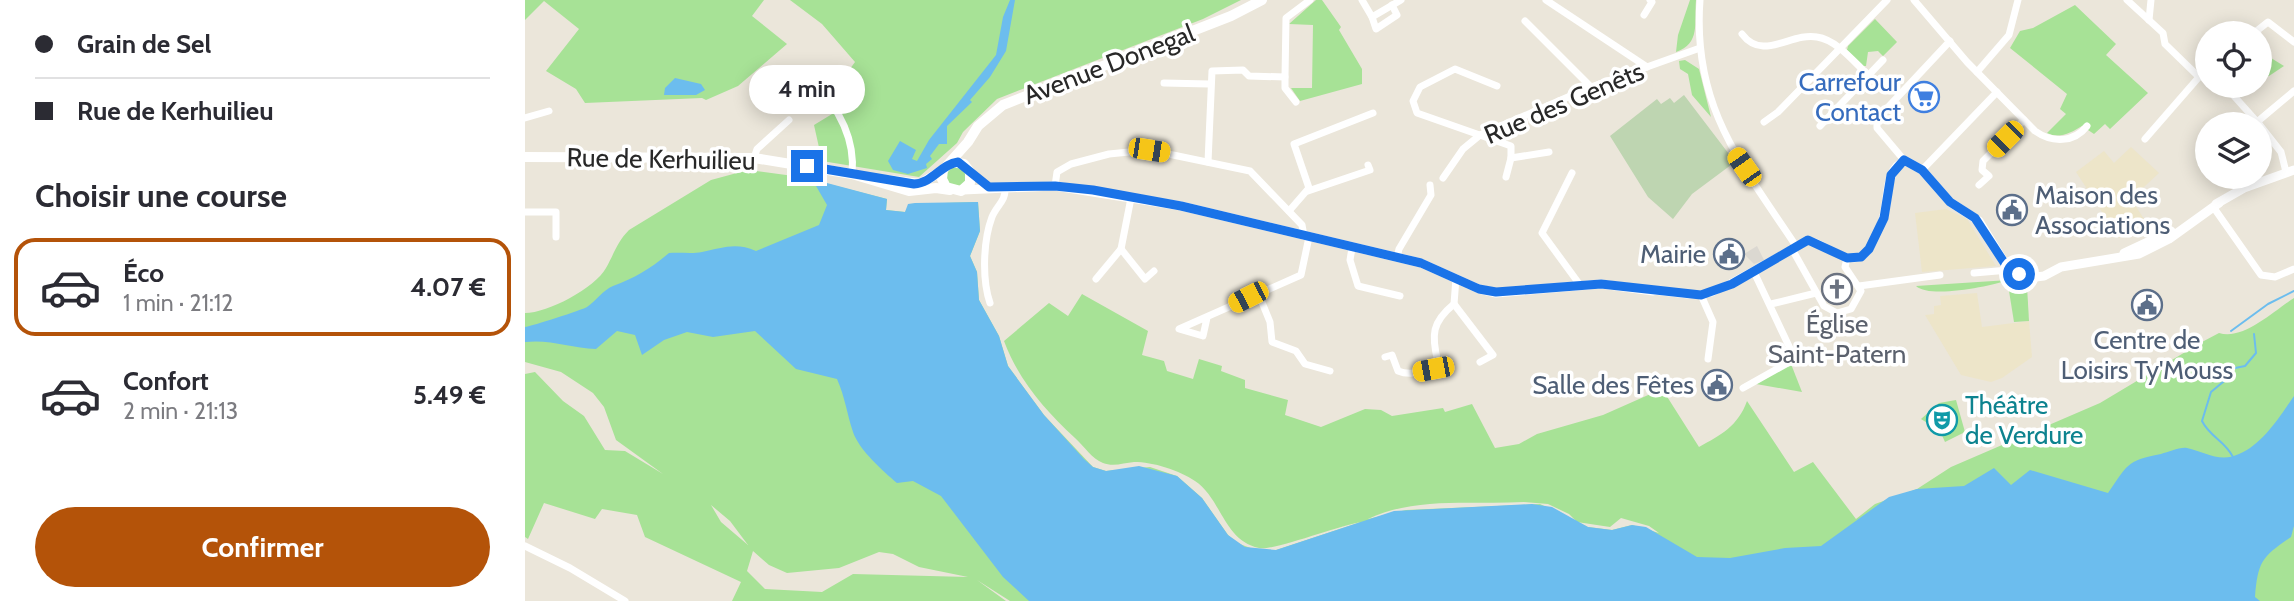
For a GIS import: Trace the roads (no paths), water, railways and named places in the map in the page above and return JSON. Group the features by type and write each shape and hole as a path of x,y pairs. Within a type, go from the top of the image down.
{"main road":[{"name":"Avenue Donegal","path":"952,162 978,125 1003,105 1231,16 1262,0"},
{"path":"968,142 969,170 969,183 955,190 942,179 943,170 952,162 969,170"},
{"name":"Rue de Kerhuilieu","path":"525,157 754,158 879,180 920,184 943,170"},
{"name":"Rue de Kerhuilieu","path":"879,180 882,184 909,191 936,188 955,190"}],"street":[{"path":"1296,102 1286,88 1286,18 1310,0"},
{"path":"1362,0 1376,29 1397,15 1391,5"},
{"path":"1372,16 1401,0"},
{"path":"1546,0 1647,67"},
{"path":"1644,15 1652,2 1650,0"},
{"path":"1700,0 1700,48 1710,100 1722,132 1794,248 1816,293 1831,312 1842,314 1850,309 1859,295 1859,286 1845,267 1847,258"},
{"path":"1764,122 1841,49 1887,0"},
{"path":"1914,0 1977,72 2041,136 2055,141 2078,134 2087,126"},
{"path":"1977,72 2005,42 2013,26 2018,0"},
{"path":"2127,0 2163,33 2165,44 2195,73"},
{"path":"2149,20 2151,0"},
{"path":"1525,21 1591,87"},
{"path":"2272,26 2294,42"},
{"path":"1742,34 1748,42 1762,47 1778,46 1805,35 1821,37 1841,49 1868,75"},
{"path":"1950,41 1877,119 1877,128 1904,160 1922,170 1950,202 1979,221 2009,270"},
{"name":"Rue des Genêts","path":"1443,178 1463,149 1480,135 1591,87 1700,48"},
{"path":"1820,126 1883,60"},
{"path":"1497,86 1455,69 1417,89 1413,101 1417,113 1511,146 1506,177"},
{"path":"1208,162 1210,75 1215,70 1243,70 1249,76 1285,77"},
{"path":"810,77 829,96 842,117 852,174"},
{"path":"2145,139 2195,82"},
{"path":"1164,83 1209,83"},
{"path":"2270,112 2294,91"},
{"path":"1922,170 1997,92"},
{"path":"2236,98 2248,112"},
{"path":"525,118 549,111"},
{"path":"1308,191 1294,144 1373,113"},
{"path":"754,158 757,149 789,120"},
{"path":"1979,185 1989,176 1982,170 1983,162 2024,120"},
{"path":"1974,274 2009,270 2031,278 2044,276 2061,267 2138,252 2245,188 2290,171 2272,141"},
{"path":"1055,186 1055,175 1064,167 1109,154 1149,150 1250,171 1302,225 1307,237 1301,275 1207,318"},
{"path":"1511,158 1549,152"},
{"path":"955,190 1055,186 1131,198 1250,222 1429,266 1496,292 1611,284 1701,295 1723,288 1813,240 1847,258 1865,255 1882,222 1891,175 1904,160"},
{"path":"1289,211 1308,191 1370,170 1369,165"},
{"path":"969,170 989,187"},
{"path":"1572,173 1542,233 1580,285"},
{"path":"1397,258 1399,249 1431,195 1430,185"},
{"path":"990,303 985,289 988,234 993,216 1006,195 1005,188"},
{"path":"1096,279 1121,249 1131,198"},
{"path":"2138,252 2216,206"},
{"path":"2216,206 2261,275 2275,277 2294,269"},
{"path":"525,212 556,212 556,237"},
{"path":"1352,248 1350,260 1358,286 1400,296"},
{"path":"1121,249 1145,279 1154,271"},
{"path":"1743,388 1795,359 1772,304 1754,272"},
{"path":"1859,286 1940,275"},
{"path":"1456,278 1454,304 1493,355 1480,362"},
{"path":"1772,304 1816,293"},
{"path":"1259,295 1270,322 1272,342 1296,351 1305,364 1330,371"},
{"path":"1701,295 1713,322 1708,359"},
{"path":"1385,357 1392,355 1398,371 1406,374 1433,369 1438,362 1433,338 1440,315 1454,304"},
{"path":"525,546 570,568 625,601"}],"water":[{"path":"1010,0 1015,0 1006,51 990,77 970,100 972,102 947,126 947,144 939,144 930,156 932,159 926,164 927,168 908,174 893,170 888,161 900,141 916,150 912,159 917,161 929,140 996,55 1003,17"},
{"path":"675,78 701,84 705,90 696,95 664,95 665,88"},
{"path":"812,179 887,199 886,210 905,212 908,204 915,203 978,202 980,231 970,256 977,272 979,300 999,336 1008,366 1044,415 1093,467 1106,471 1139,466 1177,476 1202,498 1228,535 1245,547 1276,550 1394,511 1532,504 1552,507 1588,527 1612,530 1632,525 1646,527 1697,557 1730,558 1785,548 1821,546 1889,497 1917,489 1964,486 1994,468 2011,485 2030,470 2108,493 2124,470 2140,459 2184,448 2219,457 2239,454 2263,437 2294,396 2294,526 2291,537 2268,555 2260,567 2255,597 2260,601 1029,601 1003,577 941,496 913,481 897,483 866,453 853,432 837,379 796,369 755,331 713,337 687,332 664,340 642,355 635,335 617,331 596,349 525,342 525,327 587,307 609,288 642,272 669,253 698,253 735,246 756,251 819,225 827,205"}],"waterway":[{"path":"2231,331 2268,304 2294,291"},
{"path":"2233,457 2202,421 2211,392 2229,377 2230,369 2245,366 2256,353 2254,334"}],"place":[{"name":"Carrefour Contact","path":"1924,97"},
{"name":"Maison des Associations","path":"2012,210"},
{"name":"Mairie","path":"1729,254"},
{"name":"Église Saint-Patern","path":"1837,289"},
{"name":"Centre de Loisirs Ty'Mouss","path":"2147,305"},
{"name":"Salle des Fêtes","path":"1717,385"},
{"name":"Théâtre de Verdure","path":"1942,420"}]}
